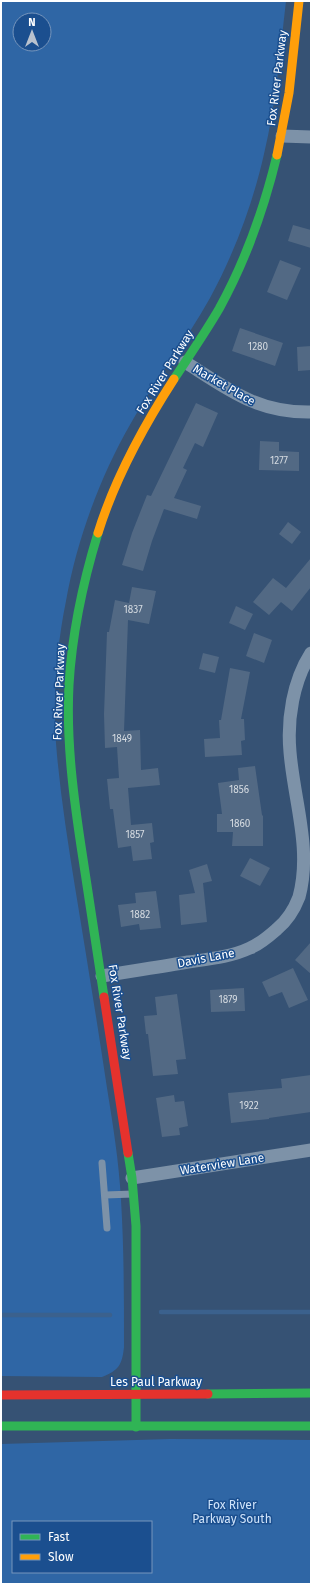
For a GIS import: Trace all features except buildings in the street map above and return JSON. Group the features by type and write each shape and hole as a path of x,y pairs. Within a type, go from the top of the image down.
{"street":[{"name":"Fox River Parkway","path":"136,1427 136,1226 132,1178 72,780 69,737 69,699 74,635 85,577 100,525 117,480 136,442 224,299 249,246 265,201 282,136 289,92 299,1"},
{"path":"282,136 311,137"},
{"name":"Market Place","path":"185,362 237,395 260,405 280,410 311,412"},
{"name":"Davis Lane","path":"102,976 230,955 251,948 266,938 284,922 293,911 306,877 308,848 290,752 290,724 294,696 302,672 311,653"},
{"name":"Waterview Lane","path":"132,1178 311,1150"},
{"name":"Les Paul Parkway","path":"1,1395 311,1393"},
{"path":"1,1426 311,1426"}],"lane":[{"path":"102,1163 107,1228"},
{"path":"105,1195 133,1194"}],"green space":[{"path":"1,1 286,1 272,116 260,172 242,228 227,264 210,298 191,330 140,407 109,465 91,509 76,555 66,601 57,658 55,716 57,755 67,838 114,1130 120,1186 123,1237 124,1347 119,1366 112,1372 102,1377 1,1376"},
{"name":"Fox River Parkway South","path":"170,1439 311,1440 311,1584 1,1584 1,1444"}],"waterway":[{"path":"161,1312 311,1312"},
{"path":"1,1315 110,1315"}],"traffic: fast":[{"path":"174,379 203,336 229,291 238,272 260,215 277,155"},
{"path":"98,533 83,589 76,627 70,666 68,707 74,794 104,997"},
{"path":"128,1153 132,1178 136,1226 136,1427"},
{"path":"208,1394 311,1393"},
{"path":"1,1426 311,1426"}],"traffic: slow":[{"path":"277,155 289,93 299,1"},
{"path":"98,533 121,473 151,416 174,379"}],"traffic: jam":[{"path":"104,997 128,1153"},
{"path":"1,1395 208,1394"}]}
